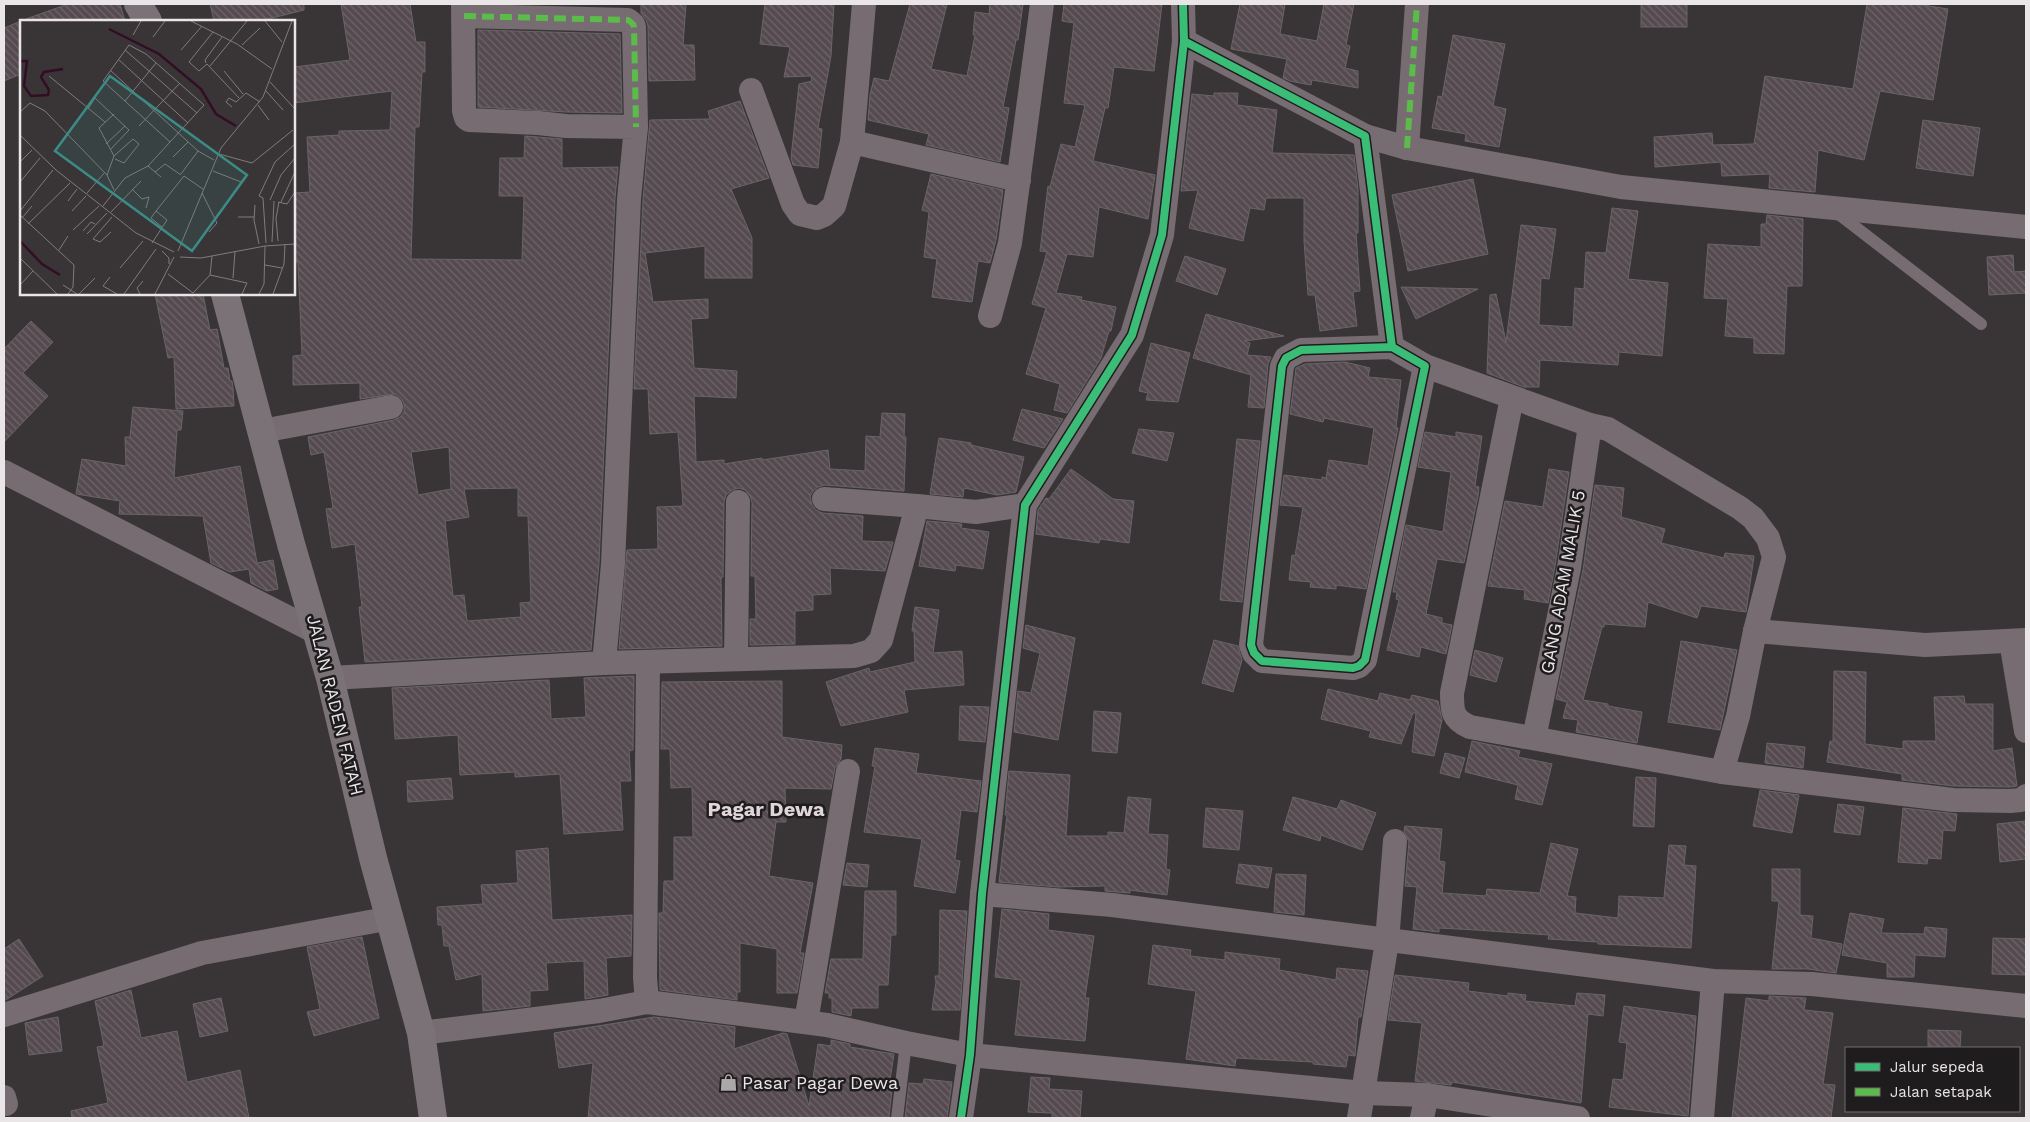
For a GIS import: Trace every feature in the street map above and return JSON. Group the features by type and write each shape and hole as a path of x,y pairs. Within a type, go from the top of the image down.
{"highway":[{"path":"138,4 147,20"},
{"path":"156,4 160,20"},
{"name":"JALAN RADEN FATAH","path":"225,295 330,678 373,858 391,918 420,1033 433,1118"}],"street":[{"path":"751,90 793,204 800,214 816,218 824,215 834,206 852,142 864,4"},
{"path":"990,316 1010,243 1042,4"},
{"path":"961,1118 970,1055 982,894 1025,504 1132,336 1162,235 1184,41 1184,4"},
{"path":"1407,148 1417,4"},
{"path":"604,663 613,564 629,199 636,127 634,27 628,20 464,10 464,110 466,118 470,120 566,126 636,127"},
{"path":"1184,41 1365,136 1407,148 1621,188 2026,226"},
{"path":"1365,136 1392,347"},
{"path":"852,142 1019,180"},
{"path":"1425,366 1365,660 1360,666 1353,668 1262,661 1254,653 1251,645 1282,366 1286,358 1301,350 1392,347 1425,366 1590,425 1608,429 1740,508 1753,518 1768,538 1774,557 1755,631 1738,716 1722,772"},
{"path":"1512,398 1454,683 1452,710 1460,722 1470,727 1722,772 1954,800 2010,801 2021,800 2026,796"},
{"path":"262,431 392,407"},
{"name":"GANG ADAM MALIK 5","path":"1534,738 1569,568 1590,425"},
{"path":"4,472 318,633"},
{"path":"824,499 976,512 1025,504"},
{"path":"736,658 738,502"},
{"path":"330,678 604,663 854,656 871,651 881,640 918,506"},
{"path":"1755,631 1925,645 2018,641 2026,731"},
{"path":"647,1002 645,957 648,662"},
{"path":"806,1022 848,771"},
{"path":"1359,1118 1387,941 1396,840"},
{"path":"982,894 1112,905 1712,981 1812,984 2026,1006"},
{"path":"4,1015 202,953 391,918"},
{"path":"1702,1118 1712,981"},
{"path":"420,1033 599,1011 647,1002 827,1025 970,1055 1364,1093 1427,1095 1578,1118"},
{"path":"1422,1118 1427,1095"}],"lane":[{"path":"1832,209 1981,324"},
{"path":"897,1118 906,1043"}],"building":[{"path":"68,4 120,4 125,20 26,20"},
{"path":"210,4 304,4 304,10 264,20 214,20"},
{"path":"341,4 410,4 416,42 425,42 425,72 422,72 419,127 415,127 411,259 522,260 524,196 499,196 500,158 524,158 525,136 562,139 562,168 618,167 615,198 599,563 591,650 365,662 359,607 362,607 355,544 332,548 326,509 333,508 324,452 311,455 308,437 394,420 404,412 404,404 401,398 395,394 360,399 360,383 293,385 293,356 302,355 298,262 295,262 295,193 310,192 307,137 339,135 339,131 390,130 392,91 295,103 295,67 350,60","holes":["449,447 451,489 418,495 411,452","518,488 518,516 528,516 531,602 520,603 521,617 467,621 464,595 453,596 445,521 469,517 464,489"]},
{"path":"641,4 686,4 683,45 694,45 695,80 649,81 648,26 641,13"},
{"path":"765,4 834,4 831,56 818,128 822,129 818,168 793,165 791,158 799,84 812,81 811,76 784,77 790,47 760,44"},
{"path":"910,4 947,4 931,69 967,76 975,35 973,35 975,12 989,14 990,4 1023,4 1018,40 1016,40 1003,107 1009,108 1000,162 926,145 929,134 868,120 870,95 874,78 889,81"},
{"path":"1064,4 1162,4 1154,71 1114,67 1108,108 1105,108 1093,161 1155,175 1148,219 1099,207 1093,257 1067,254 1056,293 1082,297 1081,300 1116,307 1111,331 1109,331 1101,358 1067,413 1054,410 1060,384 1026,374 1046,308 1032,304 1047,252 1040,251 1048,186 1050,187 1061,144 1075,147 1085,105 1064,103 1074,23 1062,21"},
{"path":"1240,4 1285,4 1280,34 1317,41 1324,4 1354,4 1346,45 1350,46 1345,68 1358,71 1358,88 1312,80 1311,85 1290,81 1283,78 1287,59 1231,49"},
{"path":"1641,4 1687,4 1687,27 1641,27"},
{"path":"1867,4 1916,4 1948,9 1933,100 1880,91 1864,160 1818,150 1815,192 1769,188 1770,174 1722,176 1721,162 1655,167 1654,137 1712,133 1713,145 1754,144 1765,76 1853,89"},
{"path":"20,21 20,74 4,81 4,28"},
{"path":"478,30 620,34 622,113 478,107"},
{"path":"1453,35 1505,44 1493,106 1506,109 1499,147 1465,141 1466,134 1432,128 1438,96 1442,97"},
{"path":"1214,93 1238,93 1237,105 1277,110 1272,153 1354,155 1358,189 1358,233 1356,233 1360,291 1353,292 1357,326 1320,331 1315,295 1308,295 1304,241 1304,198 1266,198 1264,210 1250,208 1243,241 1189,228 1198,190 1181,191 1192,94 1214,96"},
{"path":"740,101 769,178 731,189 752,238 752,278 705,278 705,246 645,253 653,302 708,299 708,318 691,319 694,368 737,371 736,398 694,396 696,462 724,460 724,464 828,450 830,469 865,471 866,436 880,437 882,413 905,414 904,491 825,485 813,491 810,497 812,505 822,513 863,516 862,541 893,542 885,571 830,568 831,594 813,595 813,610 795,611 795,644 750,645 750,619 756,619 755,576 751,576 752,502 745,490 739,488 732,490 726,495 724,502 723,577 721,578 722,646 619,649 627,550 658,549 657,507 683,506 678,432 650,434 648,389 634,389 643,200 650,120 710,119 708,111"},
{"path":"1923,120 1980,128 1973,176 1916,168"},
{"path":"931,174 1003,190 996,240 990,263 978,261 972,302 932,297 937,259 924,257 929,212 922,210"},
{"path":"1473,179 1488,254 1408,271 1392,195"},
{"path":"1612,208 1638,211 1628,279 1668,283 1662,356 1619,352 1618,365 1540,360 1539,387 1524,387 1487,373 1490,295 1496,294 1506,342 1521,225 1556,229 1549,279 1541,278 1539,325 1573,327 1575,288 1584,289 1586,252 1606,253"},
{"path":"1767,215 1803,219 1802,286 1787,286 1784,354 1754,353 1754,338 1725,336 1728,299 1704,298 1708,244 1761,247 1761,224 1766,224"},
{"path":"2013,255 2014,272 2026,271 2026,293 1989,295 1987,257"},
{"path":"1185,256 1226,269 1217,295 1176,281"},
{"path":"1401,287 1478,289 1416,319"},
{"path":"155,295 203,295 210,330 217,329 224,368 228,368 230,381 232,381 234,406 176,409 174,357 168,358"},
{"path":"1206,314 1284,336 1244,341 1250,343 1247,355 1271,357 1268,364 1264,408 1248,407 1251,375 1193,358"},
{"path":"31,321 53,342 23,373 48,396 4,442 4,349"},
{"path":"1151,343 1190,353 1178,402 1146,400 1148,393 1139,391"},
{"path":"1345,362 1370,368 1368,377 1401,380 1396,428 1398,428 1366,589 1336,585 1336,589 1310,587 1311,582 1289,580 1292,555 1295,556 1303,507 1280,505 1284,475 1322,480 1322,477 1326,478 1329,460 1368,466 1374,428 1324,418 1323,422 1290,414 1296,368 1305,364"},
{"path":"133,407 183,411 181,430 177,430 174,478 240,466 257,563 273,560 278,589 267,591 251,583 249,569 230,572 211,563 203,516 119,514 120,501 76,494 82,459 126,466 125,437 130,437"},
{"path":"1022,409 1063,419 1044,448 1013,440"},
{"path":"1139,429 1174,433 1167,461 1132,453"},
{"path":"1425,432 1456,437 1456,432 1482,436 1475,486 1479,487 1478,496 1464,563 1437,559 1426,614 1442,618 1442,623 1452,625 1446,654 1421,647 1419,657 1387,650 1399,600 1396,599 1397,592 1393,592 1406,525 1443,532 1451,472 1418,467"},
{"path":"939,438 971,443 971,445 1024,457 1016,492 997,495 964,488 963,497 930,494"},
{"path":"1237,439 1260,441 1242,602 1220,600"},
{"path":"1071,469 1113,499 1134,501 1129,543 1100,539 1099,543 1036,534 1038,510 1046,498 1049,499"},
{"path":"1549,469 1569,472 1548,603 1524,599 1525,590 1488,586 1505,501 1543,507"},
{"path":"1595,485 1624,488 1621,517 1665,529 1661,543 1724,558 1725,553 1754,556 1746,612 1701,606 1697,618 1648,602 1645,627 1604,624 1604,627 1602,627 1583,700 1642,712 1637,743 1576,732 1578,720 1563,718 1567,702 1556,699 1583,570"},
{"path":"927,521 962,524 961,528 989,532 983,569 956,565 955,571 919,566"},
{"path":"915,607 939,610 933,653 962,651 964,685 904,690 908,712 841,726 826,682 869,668 870,672 915,662 914,631 912,631"},
{"path":"1026,625 1075,638 1058,740 1014,732 1018,691 1031,693 1040,653 1023,648"},
{"path":"1214,640 1238,646 1242,660 1233,692 1202,683"},
{"path":"1681,641 1737,650 1720,730 1668,722"},
{"path":"1475,650 1503,658 1496,682 1470,675"},
{"path":"1834,671 1866,672 1865,744 1903,749 1903,741 1936,741 1934,697 1964,696 1965,704 1993,704 1993,751 2012,748 2017,786 1954,786 1902,780 1902,774 1827,762 1830,741 1833,742"},
{"path":"634,676 633,750 629,751 631,781 620,781 623,830 564,834 560,774 515,777 515,772 460,775 458,735 395,739 392,688 549,680 551,719 586,717 584,678"},
{"path":"782,681 782,737 842,745 841,759 835,768 831,789 785,788 786,822 776,822 769,876 813,883 800,953 804,953 797,993 777,993 777,949 740,943 740,992 737,992 737,1000 660,990 659,913 663,913 664,881 674,881 674,837 693,837 692,787 671,788 670,749 661,749 662,682"},
{"path":"1328,689 1378,701 1380,693 1410,700 1412,695 1438,701 1442,720 1434,756 1412,752 1416,713 1413,713 1401,744 1369,737 1371,731 1321,719"},
{"path":"960,706 989,707 985,742 959,740"},
{"path":"1094,711 1121,713 1117,753 1092,751"},
{"path":"1472,741 1520,751 1518,757 1552,764 1542,805 1515,799 1518,785 1465,772"},
{"path":"1767,743 1805,747 1803,768 1765,763"},
{"path":"875,748 919,754 916,773 981,781 977,812 961,810 955,860 960,861 955,893 914,886 922,839 864,832 875,766 872,766"},
{"path":"1445,753 1465,758 1459,778 1440,773"},
{"path":"1009,771 1070,775 1066,836 1108,836 1108,832 1124,833 1128,797 1151,799 1148,834 1168,835 1166,869 1170,870 1167,895 1130,890 1130,893 1105,891 1105,886 1058,887 999,882 1007,815 1005,815"},
{"path":"1636,777 1656,778 1654,827 1633,826"},
{"path":"451,778 453,799 408,802 407,781"},
{"path":"1760,790 1799,795 1792,833 1753,826"},
{"path":"1293,797 1337,809 1341,800 1376,813 1362,850 1321,835 1320,841 1283,830"},
{"path":"1838,804 1864,807 1860,835 1834,832"},
{"path":"1206,808 1243,811 1239,850 1203,847"},
{"path":"1903,808 1957,814 1955,831 1943,830 1941,859 1928,858 1927,864 1898,862"},
{"path":"2026,821 2026,859 2000,862 1997,824"},
{"path":"1405,826 1442,829 1439,861 1445,862 1442,893 1486,896 1487,889 1540,893 1551,843 1578,849 1567,896 1576,897 1575,913 1618,918 1619,896 1664,898 1669,845 1686,846 1684,865 1696,866 1691,948 1598,944 1598,942 1548,939 1549,935 1476,930 1439,928 1439,932 1413,929 1417,887 1405,886 1409,842 1404,831"},
{"path":"548,848 552,920 632,915 631,956 606,958 608,995 585,999 584,961 546,963 548,990 530,991 530,1006 483,1011 482,974 456,980 449,946 444,946 442,925 438,925 437,907 483,904 481,885 518,883 516,851"},
{"path":"847,863 869,865 867,887 843,885"},
{"path":"1239,864 1272,868 1268,888 1236,883"},
{"path":"1772,869 1800,869 1800,915 1813,916 1811,938 1842,944 1836,973 1808,969 1772,969 1779,901 1772,901"},
{"path":"1276,874 1306,875 1304,915 1274,912"},
{"path":"865,891 896,891 896,935 891,935 888,985 878,985 878,1008 852,1008 851,1016 832,1012 832,998 829,998 829,993 825,993 831,959 863,959"},
{"path":"1002,909 1049,914 1048,930 1094,936 1085,998 1089,998 1085,1041 1015,1035 1021,980 995,977"},
{"path":"940,910 967,911 960,1010 932,1010 936,982 935,976 939,976"},
{"path":"1850,913 1884,919 1881,933 1924,934 1925,927 1947,929 1945,957 1915,955 1914,977 1887,977 1887,963 1842,955"},
{"path":"362,937 379,1018 314,1036 307,1012 320,1009 307,947"},
{"path":"1993,938 2026,939 2026,975 1992,974"},
{"path":"19,939 43,976 4,1001 4,949"},
{"path":"1153,945 1191,950 1190,956 1225,960 1225,952 1280,959 1279,970 1336,980 1337,968 1368,971 1361,1017 1358,1017 1355,1056 1348,1055 1346,1067 1313,1064 1313,1062 1236,1058 1235,1066 1186,1059 1196,991 1148,984"},
{"path":"1395,975 1469,983 1468,991 1508,996 1508,993 1526,995 1525,1001 1575,1006 1577,993 1605,995 1603,1016 1588,1014 1581,1103 1452,1082 1451,1085 1415,1081 1422,1023 1388,1020"},
{"path":"131,990 141,1038 177,1031 187,1082 240,1070 249,1118 72,1118 71,1111 108,1103 97,1047 104,1046 95,1001"},
{"path":"1769,996 1806,998 1804,1010 1833,1013 1823,1084 1835,1085 1831,1118 1732,1118 1746,998 1769,1001"},
{"path":"221,998 228,1031 200,1037 193,1004"},
{"path":"1624,1006 1696,1016 1688,1116 1609,1107 1613,1079 1623,1080 1627,1043 1619,1042"},
{"path":"58,1017 62,1051 29,1055 25,1023"},
{"path":"654,1017 735,1027 734,1049 783,1033 787,1034 809,1106 818,1044 831,1046 831,1040 850,1044 850,1047 894,1054 890,1080 893,1081 889,1117 588,1118 593,1063 559,1068 554,1033"},
{"path":"1928,1030 1961,1031 1960,1047 1928,1047"},
{"path":"1031,1077 1050,1078 1049,1089 1082,1091 1080,1118 1052,1118 1052,1113 1028,1112"},
{"path":"924,1079 952,1082 947,1118 905,1118 909,1083 923,1084"}],"marked path":[{"path":"1407,148 1417,4"},
{"path":"464,16 628,20 634,27 636,127"}],"cycle path":[{"path":"961,1118 970,1055 982,894 1025,505 1132,335 1162,235 1184,41 1183,4"},
{"path":"1184,41 1365,136 1392,347 1425,366 1365,660 1359,666 1353,668 1262,661 1254,653 1251,645 1282,366 1286,358 1301,350 1392,347"}],"place":[{"name":"Pasar Pagar Dewa","path":"728,1083"}],"district":[{"name":"Pagar Dewa","path":"766,809"}]}
